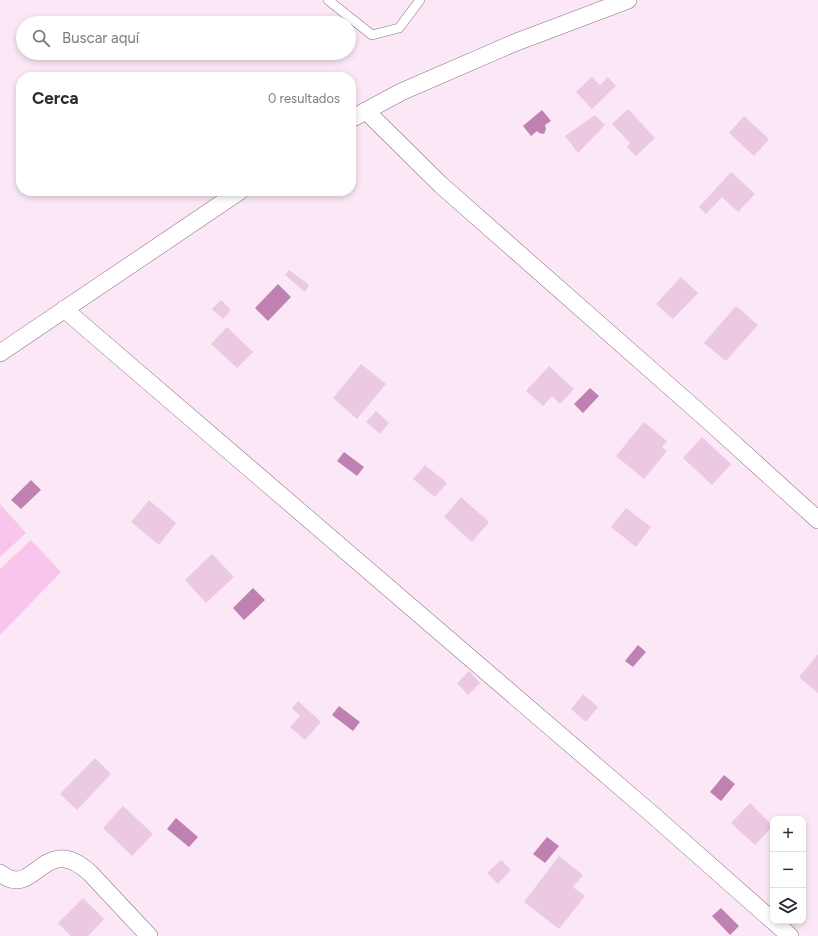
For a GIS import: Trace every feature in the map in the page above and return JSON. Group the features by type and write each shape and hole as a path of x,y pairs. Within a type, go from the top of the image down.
{"street":[{"path":"628,0 507,46 401,92 358,115 441,185 710,422 818,520"},
{"path":"0,352 233,196"},
{"path":"64,309 648,811 790,936"},
{"path":"0,873 8,878 16,880 23,879 51,861 61,858 71,859 90,873 149,936"}],"lane":[{"path":"328,0 348,16"},
{"path":"356,22 372,35 398,28 420,0"}],"shaded area":[{"path":"542,110 551,121 545,125 546,129 544,134 537,131 531,136 523,126"},
{"path":"278,284 291,297 268,321 255,308"},
{"path":"590,388 599,396 583,413 574,404"},
{"path":"344,452 364,467 357,476 337,461"},
{"path":"31,480 41,490 21,509 11,500"},
{"path":"0,504 26,533 0,557"},
{"path":"31,540 61,572 0,635 0,569"},
{"path":"253,588 265,600 244,620 233,608"},
{"path":"638,645 646,652 633,667 625,661"},
{"path":"339,706 360,722 353,731 332,715"},
{"path":"724,775 735,784 721,801 710,792"},
{"path":"176,818 198,837 189,847 167,829"},
{"path":"547,837 559,846 545,863 533,854"},
{"path":"721,908 739,926 730,935 712,916"}],"building":[{"path":"592,77 600,85 608,77 616,86 592,109 576,92"},
{"path":"628,109 655,138 636,156 627,147 630,143 612,124"},
{"path":"595,115 605,125 578,153 565,136"},
{"path":"744,116 769,139 754,156 729,133"},
{"path":"731,172 755,194 738,212 722,197 706,214 699,207"},
{"path":"289,270 309,285 305,292 285,275"},
{"path":"681,277 698,293 673,319 656,304"},
{"path":"221,300 231,310 223,319 212,309"},
{"path":"736,306 758,325 726,361 704,343"},
{"path":"227,327 253,352 237,368 211,344"},
{"path":"361,364 386,384 357,419 333,398"},
{"path":"549,366 574,389 560,404 552,396 543,406 526,391"},
{"path":"376,411 389,423 380,434 366,422"},
{"path":"644,422 667,441 662,447 667,451 644,479 616,456"},
{"path":"702,437 731,464 712,485 683,458"},
{"path":"425,465 447,483 435,497 413,479"},
{"path":"461,497 489,522 472,542 444,517"},
{"path":"149,500 176,523 159,545 131,522"},
{"path":"626,508 651,527 636,547 611,527"},
{"path":"212,554 234,577 206,603 185,580"},
{"path":"818,654 818,693 799,677"},
{"path":"469,671 480,683 468,695 457,683"},
{"path":"583,694 598,707 586,722 571,709"},
{"path":"298,701 321,722 305,740 290,727 300,716 292,708"},
{"path":"95,758 111,774 77,810 60,794"},
{"path":"750,803 770,823 770,829 755,845 731,823"},
{"path":"123,806 153,834 132,856 103,828"},
{"path":"559,856 583,875 573,887 585,896 559,929 524,902"},
{"path":"501,860 511,870 498,884 487,873"},
{"path":"83,898 104,919 88,936 71,936 58,923"}]}
